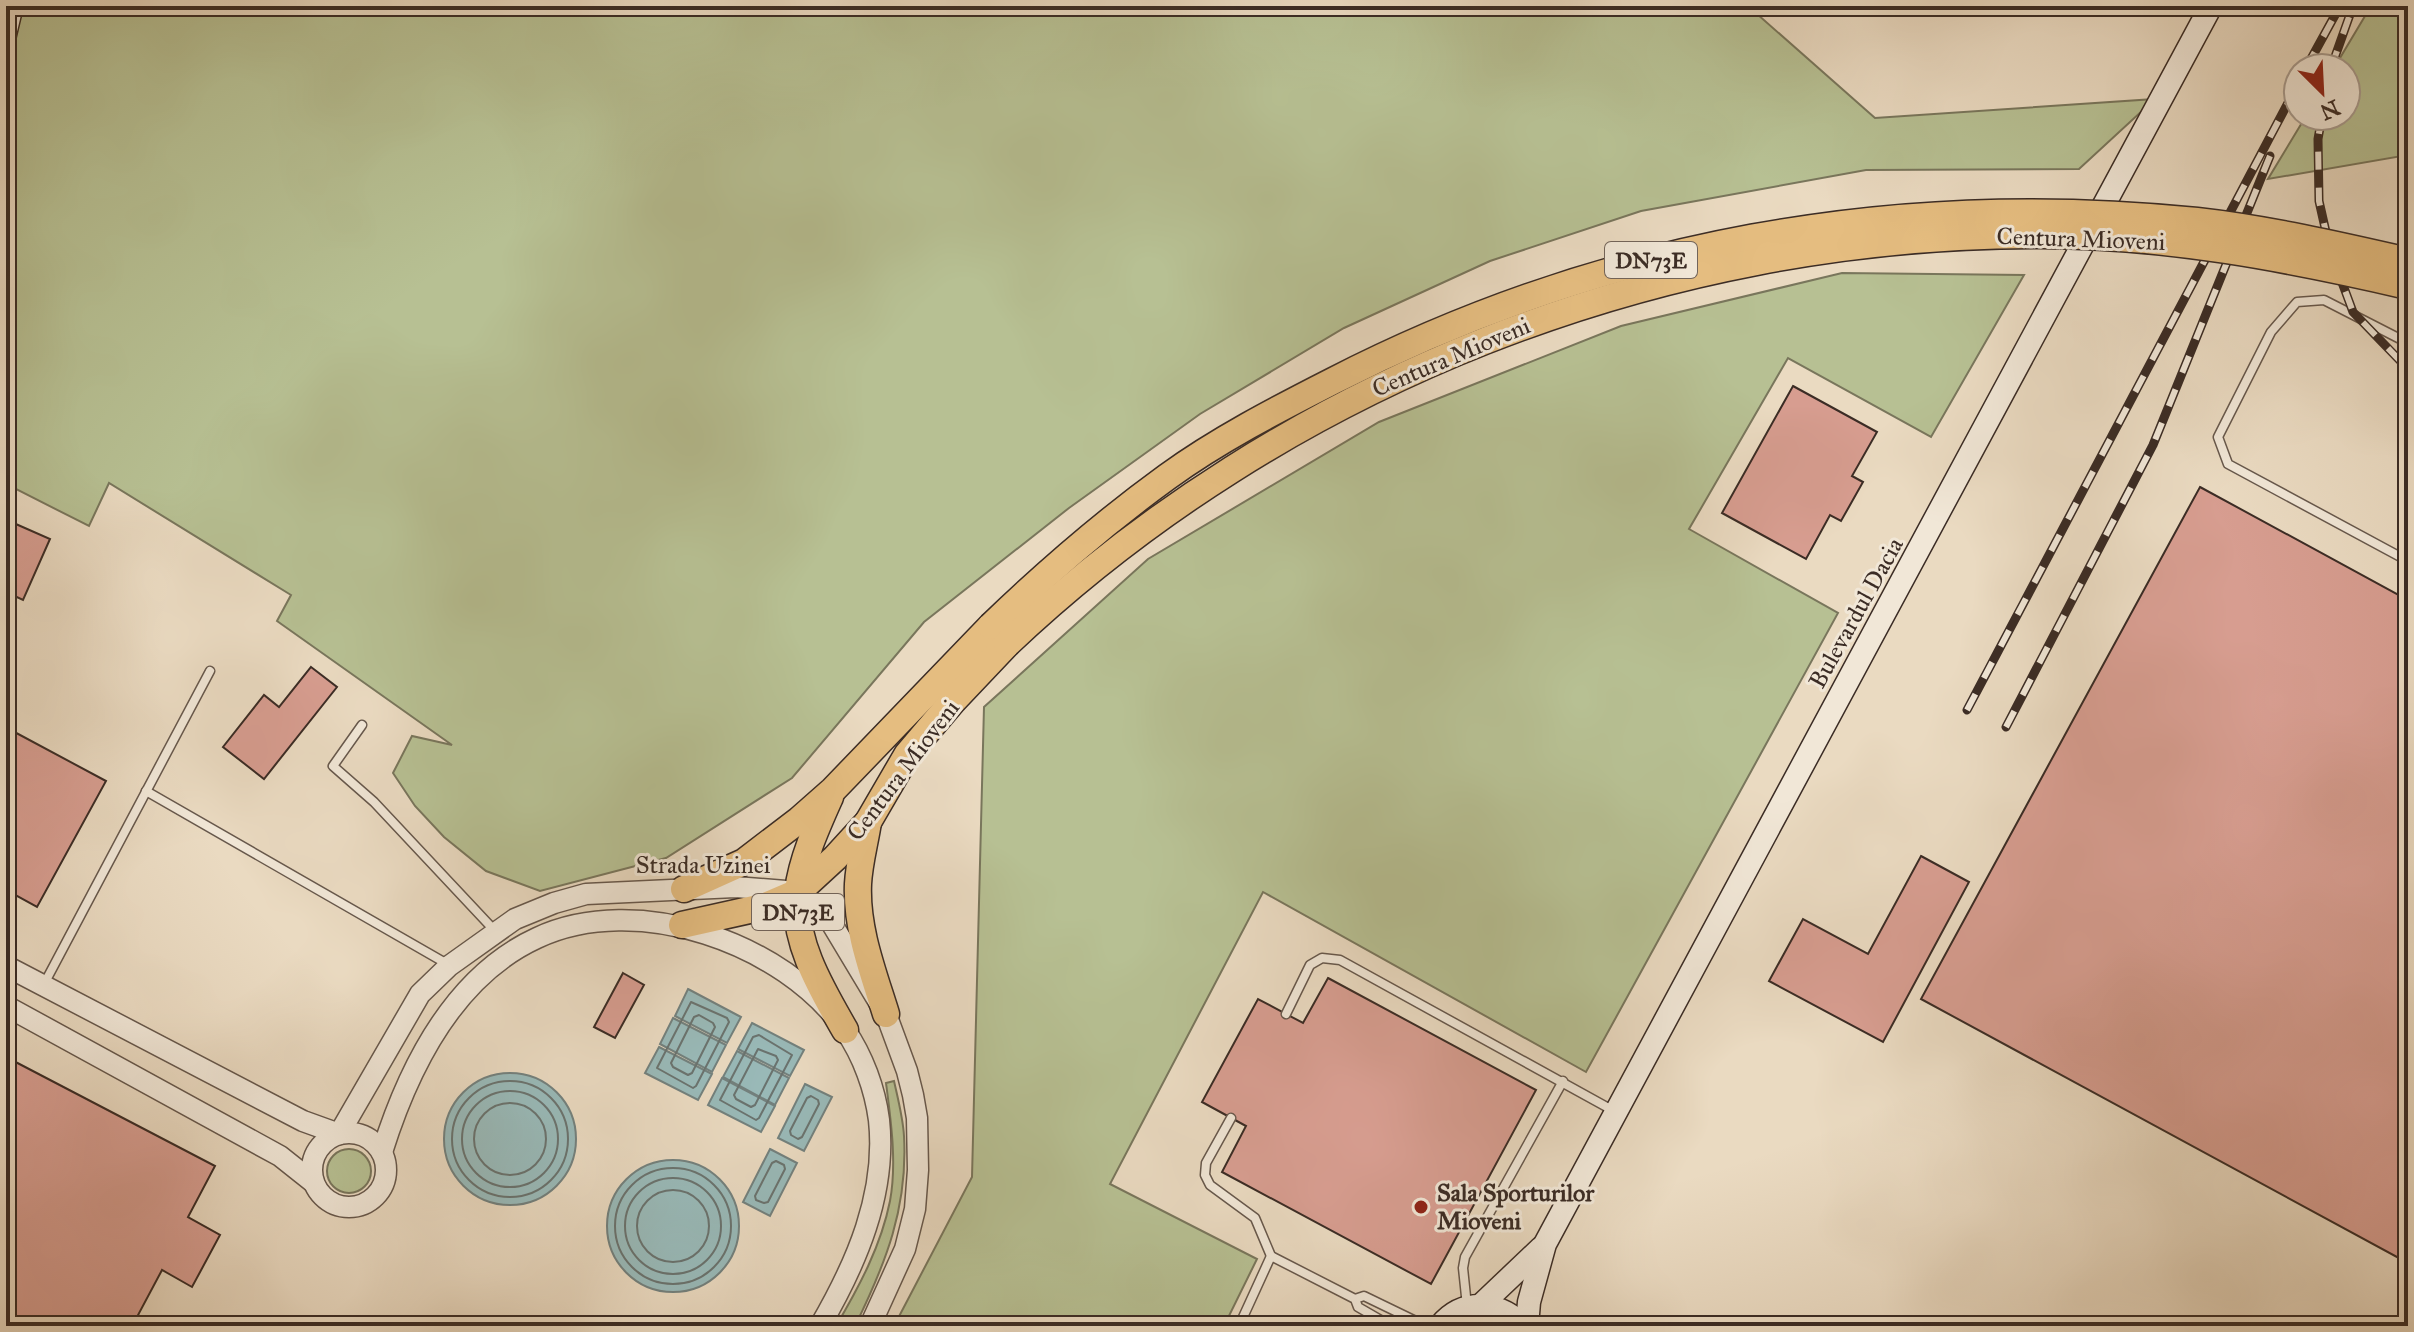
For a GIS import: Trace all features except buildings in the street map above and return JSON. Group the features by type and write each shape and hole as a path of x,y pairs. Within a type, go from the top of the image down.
{"highway":[{"name":"Centura Mioveni","path":"682,925 763,907 798,892 835,858 868,822 907,755 952,702 1027,591 1107,523 1169,476 1285,406 1419,339 1487,310 1627,265 1780,232 1958,214 2132,216 2199,222 2277,233 2408,261"},
{"name":"Centura Mioveni","path":"684,889 744,862 771,845 999,635 1053,603 1171,510 1248,459 1341,405 1452,352 1506,331 1593,302 1688,276 1772,258 1849,246 1981,236 2044,234 2177,243 2249,252 2408,286"},
{"name":"DN73E","path":"833,790 815,831 798,892 799,922 811,966 845,1030"},
{"name":"DN73E","path":"868,822 858,884 859,910 862,935 886,1014"}],"main road":[{"name":"Bulevardul Dacia","path":"1545,1244 1858,661 1953,492 2211,6"},
{"path":"1474,1306 1545,1244"},
{"path":"1525,1326 1545,1244"},
{"path":"1440,1326 1455,1312 1474,1306 1498,1308 1525,1326"}],"street":[{"name":"Strada Uzinei","path":"339,1134 420,994 449,966 495,931 545,906 586,894 735,887 798,892 832,924 886,1014 907,1071 917,1118 918,1190 905,1249 870,1326"},
{"path":"6,1006 280,1156 314,1183 329,1202 352,1208 364,1205 382,1189 386,1177 382,1152 401,1096 437,1030 462,996 496,963 538,937 579,925 649,922 682,925 727,941 800,983 845,1030 866,1069 874,1093 879,1133 878,1181 873,1207 863,1237 820,1326"},
{"path":"6,966 303,1121 339,1134 364,1136 382,1152"},
{"path":"314,1183 313,1159 319,1148 339,1134"}],"lane":[{"path":"2408,343 2324,300 2297,302 2271,332 2218,437 2228,464 2408,561"},
{"path":"43,987 210,671"},
{"path":"362,725 333,766 374,802 495,931"},
{"path":"146,791 449,966"},
{"path":"1286,1014 1310,965 1322,958 1340,960 1616,1113"},
{"path":"1474,1306 1463,1268 1465,1257 1563,1081"},
{"path":"1231,1118 1206,1163 1205,1175 1210,1185 1255,1218 1271,1256 1355,1299 1358,1307 1391,1326"},
{"path":"1239,1326 1271,1256"},
{"path":"1355,1299 1364,1296 1426,1326"}],"green space":[{"path":"6,6 1748,6 1875,118 2155,99 2079,169 1866,170 1641,211 1490,261 1344,328 1200,414 1069,508 924,622 792,778 666,858 540,891 486,871 444,837 415,806 393,773 412,736 452,745 277,621 291,595 109,483 89,526 6,484"},
{"path":"2371,6 2408,6 2408,155 2268,179 2296,132 2362,132 2362,52 2344,52"},
{"path":"1842,273 2024,275 1931,437 1788,358 1689,529 1838,613 1586,1072 1263,892 1110,1184 1257,1259 1224,1326 894,1326 972,1177 984,707 1148,559 1379,422 1621,326"},
{"path":"894,1081 904,1136 904,1162 893,1234 855,1326 836,1326 868,1266 890,1201 893,1157 886,1083"},
{"path":"349,1149 364,1156 371,1171 364,1186 349,1193 334,1186 327,1171 334,1156"}],"water":[{"path":"688,989 741,1017 727,1043 675,1016"},
{"path":"673,1018 726,1045 712,1072 660,1044"},
{"path":"752,1023 804,1050 790,1076 738,1049"},
{"path":"659,1047 712,1074 698,1100 645,1073"},
{"path":"737,1051 789,1078 775,1105 723,1077"},
{"path":"510,1073 535,1078 557,1092 571,1114 576,1139 571,1164 557,1186 535,1200 510,1205 485,1200 463,1186 449,1164 444,1139 449,1114 463,1092 485,1078"},
{"path":"722,1078 775,1106 761,1132 708,1105"},
{"path":"805,1084 832,1097 804,1151 778,1138"},
{"path":"770,1149 797,1163 770,1216 743,1202"},
{"path":"673,1160 698,1165 720,1179 734,1201 739,1226 734,1251 720,1273 698,1287 673,1292 648,1287 626,1273 612,1251 607,1226 612,1201 626,1179 648,1165"}],"railway":[{"path":"6,65 20,6"},
{"path":"2315,52 2340,6"},
{"path":"2337,52 2353,6"},
{"path":"1967,710 2282,114"},
{"path":"2319,132 2319,201 2330,250 2353,312 2408,369"},
{"path":"2006,727 2153,445 2270,156"}],"place":[{"name":"Sala Sporturilor Mioveni","path":"1421,1207"}]}
